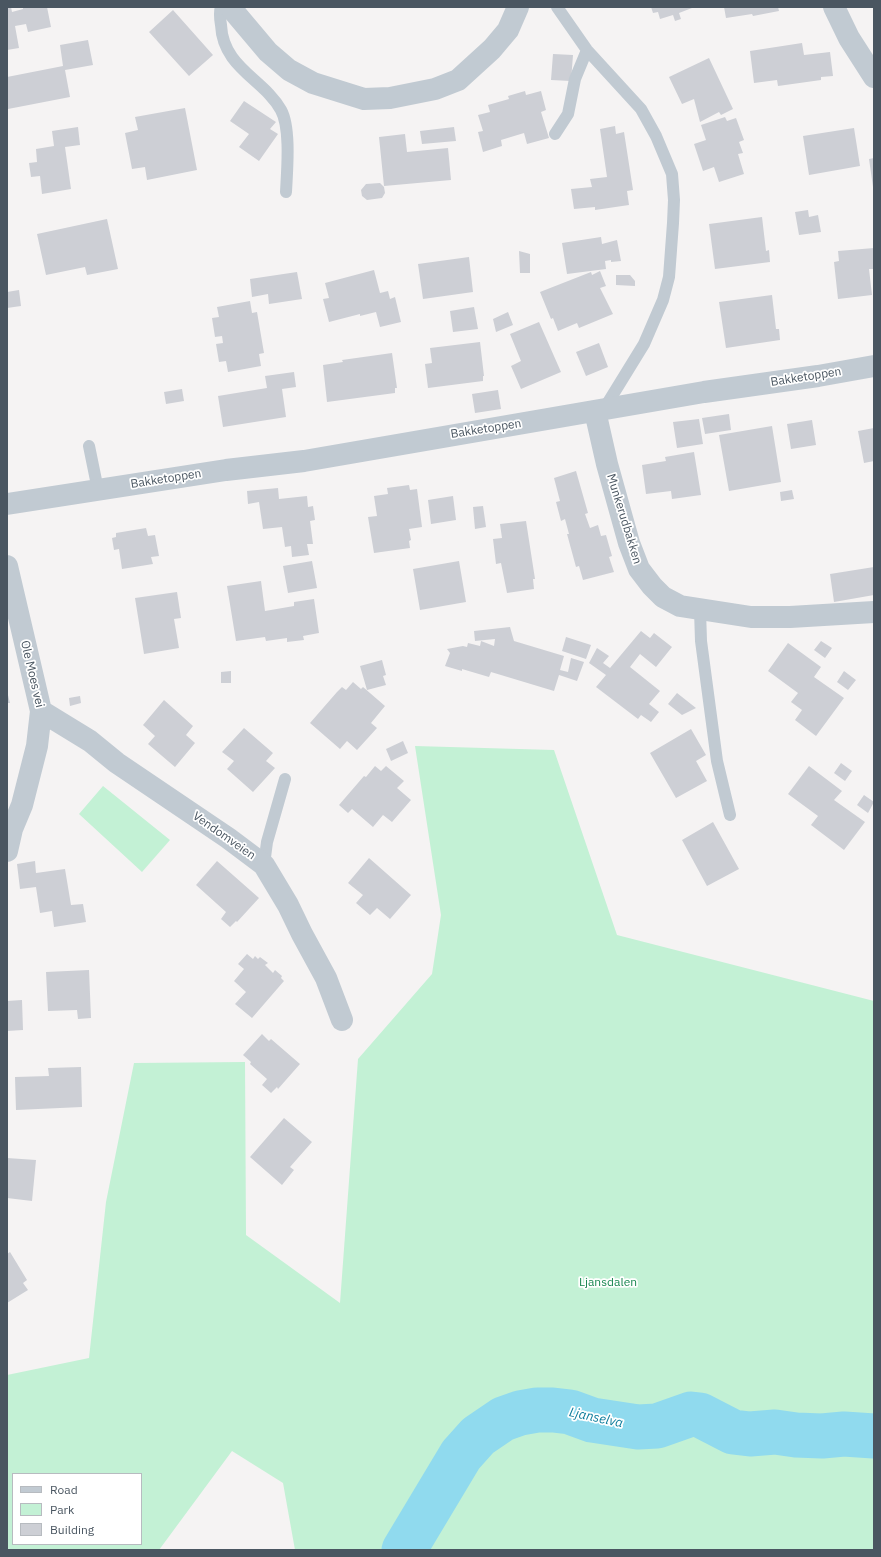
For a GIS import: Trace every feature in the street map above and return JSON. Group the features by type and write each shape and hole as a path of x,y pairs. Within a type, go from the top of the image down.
{"street":[{"path":"230,7 268,52 289,70 313,83 364,99 390,98 435,89 458,80 492,49 508,30 518,7"},
{"path":"834,7 849,38 874,77"},
{"name":"Bakketoppen","path":"7,504 226,470 469,439 600,410 704,392 818,376 874,366"},
{"name":"Munkerudbakken","path":"600,410 607,464 627,536 639,569 663,597 680,606 751,617 790,617 874,612"},
{"name":"Ole Moes vei","path":"7,566 41,711 37,746 22,805 12,829 7,851"},
{"name":"Vendomveien","path":"41,711 90,741 117,763 228,838 264,865 288,905 326,978 342,1020"}],"lane":[{"path":"221,7 221,28 224,42 233,58 241,68 274,100 282,111 287,137 286,192"},
{"path":"557,7 587,50 640,109 656,136 672,174 674,200 670,277 663,300 644,344 600,410"},
{"path":"555,134 568,114 575,79 587,50"},
{"path":"89,446 98,490"},
{"path":"700,610 701,641 717,760 730,815"},
{"path":"264,865 267,842 284,779"}],"green space":[{"name":"Ljansdalen","path":"415,746 554,750 617,935 874,1001 874,1550 295,1550 283,1483 232,1451 159,1550 7,1550 7,1375 89,1358 106,1202 134,1063 245,1062 246,1235 340,1303 358,1059 432,974 441,915"},
{"path":"103,786 170,840 142,872 79,814"}],"building":[{"path":"7,7 11,7 12,12 23,9 23,7 47,7 51,27 28,32 26,24 15,26 19,48 7,50"},
{"path":"651,7 692,8 679,13 681,19 675,21 673,15 660,19 658,12 653,13"},
{"path":"724,7 778,7 779,11 753,16 752,14 726,18"},
{"path":"173,10 213,55 189,76 149,32"},
{"path":"88,40 93,65 65,70 70,97 8,109 7,77 63,66 60,45"},
{"path":"802,43 804,55 830,52 833,76 821,77 821,80 778,86 777,80 754,83 750,51"},
{"path":"553,54 573,55 571,81 551,80"},
{"path":"709,58 733,109 721,115 719,112 700,122 694,99 682,104 669,77"},
{"path":"525,91 526,95 541,91 546,110 541,112 549,138 527,144 524,133 501,140 502,146 483,152 478,132 483,131 478,115 490,112 488,105 509,99 508,96"},
{"path":"244,101 276,122 270,129 278,134 259,161 239,147 249,134 230,121"},
{"path":"185,108 197,170 147,180 145,167 132,169 125,133 138,130 135,117"},
{"path":"725,117 727,121 736,118 744,140 739,142 743,153 738,154 744,174 719,182 714,167 703,171 694,144 706,140 701,125"},
{"path":"615,126 616,134 624,132 633,190 627,191 629,205 595,210 595,207 574,209 571,189 592,187 590,179 607,177 600,129"},
{"path":"78,127 80,145 65,147 71,189 42,194 40,176 31,177 29,163 37,162 36,149 54,146 52,131"},
{"path":"454,127 456,141 422,144 420,131"},
{"path":"854,128 860,166 809,175 803,136"},
{"path":"405,134 407,152 448,148 451,180 384,186 379,137"},
{"path":"874,158 874,187 873,187 869,159"},
{"path":"380,183 384,187 385,193 382,198 367,200 362,196 361,190 366,184"},
{"path":"808,210 809,217 818,215 821,232 799,235 795,212"},
{"path":"762,217 766,251 769,250 770,262 715,269 709,224"},
{"path":"107,219 118,269 87,275 85,267 46,275 37,234"},
{"path":"601,237 602,244 617,240 621,261 605,261 606,269 567,274 562,243"},
{"path":"874,248 874,269 869,269 872,295 838,299 834,262 839,261 838,251"},
{"path":"519,251 530,254 530,273 520,273"},
{"path":"469,257 473,292 423,299 418,264"},
{"path":"374,270 380,293 388,291 390,299 395,297 401,322 380,327 376,312 360,316 360,314 329,322 323,299 329,298 325,283"},
{"path":"600,271 606,286 600,288 613,314 579,328 577,323 558,331 553,318 551,319 540,292 591,272 592,275"},
{"path":"297,272 302,299 269,304 268,294 252,297 250,279"},
{"path":"616,275 630,275 635,281 635,286 616,285"},
{"path":"19,290 21,306 7,308 7,292"},
{"path":"772,295 776,329 779,329 780,340 726,348 719,302"},
{"path":"250,301 252,313 257,312 264,353 259,354 261,366 228,372 226,361 219,362 216,344 223,343 222,336 215,337 212,318 219,317 217,307"},
{"path":"474,307 478,329 453,332 450,311"},
{"path":"508,312 513,325 496,332 493,319"},
{"path":"539,322 561,372 521,389 511,366 521,361 510,334"},
{"path":"480,342 484,376 483,381 428,388 425,364 432,363 430,348"},
{"path":"599,343 608,367 586,376 576,352"},
{"path":"392,353 397,388 395,388 395,393 327,402 323,365 343,362 342,360"},
{"path":"294,372 296,387 282,389 286,417 223,427 218,396 267,388 265,376"},
{"path":"182,389 184,401 166,404 164,392"},
{"path":"498,390 501,409 475,413 472,394"},
{"path":"729,414 731,430 705,434 702,418"},
{"path":"699,419 703,444 677,448 673,422"},
{"path":"812,420 816,445 791,449 787,424"},
{"path":"772,426 781,482 729,491 719,435"},
{"path":"874,428 874,461 864,463 858,431"},
{"path":"694,452 701,495 672,499 671,491 646,494 642,465 666,461 665,457"},
{"path":"576,471 588,513 585,514 590,528 598,525 601,536 606,535 612,556 609,557 614,572 583,580 579,566 576,567 567,534 569,534 565,519 561,521 556,502 560,501 554,478"},
{"path":"409,485 410,490 417,489 422,527 409,529 411,540 409,541 410,548 374,553 368,517 377,516 374,496 388,494 387,488"},
{"path":"278,488 279,499 307,496 308,507 313,506 315,520 310,521 313,544 307,544 309,555 292,557 291,546 285,547 282,527 263,529 259,502 248,504 247,491"},
{"path":"792,490 794,499 781,501 780,492"},
{"path":"453,496 456,520 431,524 428,500"},
{"path":"483,506 486,527 475,529 473,507"},
{"path":"526,521 535,579 533,579 534,589 507,593 501,563 496,564 493,539 502,538 500,524"},
{"path":"146,528 148,536 155,535 159,556 151,557 153,564 122,569 119,549 114,550 112,538 116,537 116,533"},
{"path":"312,561 317,588 288,593 283,566"},
{"path":"459,561 466,602 420,610 413,569"},
{"path":"874,567 874,595 834,602 830,574"},
{"path":"261,581 265,611 294,606 294,602 314,599 319,633 303,636 304,640 287,642 287,638 266,641 265,637 236,641 227,586"},
{"path":"177,592 181,618 174,619 179,648 144,654 135,598"},
{"path":"510,627 514,641 564,656 560,670 568,672 571,658 584,662 577,681 559,675 554,691 491,672 489,677 462,669 462,671 445,666 450,653 447,649 463,646 467,647 468,643 480,646 481,641 494,646 495,639 475,641 474,631"},
{"path":"641,631 650,638 654,633 672,647 656,667 640,654 630,667 660,691 649,704 659,712 651,722 641,715 638,719 596,687 606,675 589,663 597,648 609,656 603,663 610,668"},
{"path":"566,637 591,645 586,659 562,651"},
{"path":"821,641 832,648 825,658 814,650"},
{"path":"788,643 821,667 814,677 844,698 816,736 795,720 802,710 791,702 798,693 768,671"},
{"path":"382,660 386,675 383,676 386,685 367,690 360,666"},
{"path":"231,671 231,683 221,683 221,672"},
{"path":"844,671 856,680 848,690 837,682"},
{"path":"353,682 361,689 363,687 385,706 371,723 377,728 357,750 347,741 340,749 310,723 342,687 346,690"},
{"path":"7,691 10,703 7,703"},
{"path":"677,693 696,708 682,715 668,704"},
{"path":"80,696 81,703 70,706 69,698"},
{"path":"164,700 193,726 186,735 195,743 175,767 148,744 155,736 143,725"},
{"path":"244,728 273,753 266,761 275,768 253,792 227,769 234,761 222,752"},
{"path":"691,729 706,755 696,761 707,781 676,798 650,753"},
{"path":"403,741 408,753 391,761 386,749"},
{"path":"841,763 852,771 845,781 834,773"},
{"path":"375,766 381,771 386,766 404,781 397,788 411,800 392,822 383,815 373,827 352,809 348,813 339,805 364,776 366,777"},
{"path":"809,766 842,791 834,800 865,822 844,850 811,825 818,816 788,794"},
{"path":"864,795 874,802 868,813 857,805"},
{"path":"713,822 739,869 707,886 682,840"},
{"path":"369,858 411,895 390,919 377,908 370,915 356,903 363,895 348,883"},
{"path":"35,861 36,873 65,869 71,905 83,904 86,922 54,927 52,911 40,913 36,887 20,889 17,864"},
{"path":"217,861 259,898 237,922 236,921 230,927 221,919 226,912 196,885"},
{"path":"247,954 253,959 255,956 258,959 260,957 268,963 265,965 273,973 275,970 282,976 281,978 284,981 252,1018 235,1004 246,992 234,981 244,969 238,964"},
{"path":"89,970 91,1018 78,1019 77,1010 48,1011 46,972"},
{"path":"22,1000 23,1030 7,1031 7,1001"},
{"path":"262,1034 269,1041 271,1039 300,1064 278,1089 277,1087 271,1093 262,1085 267,1079 250,1064 251,1062 243,1055"},
{"path":"81,1067 82,1107 16,1110 15,1077 49,1076 48,1068"},
{"path":"284,1118 312,1142 290,1167 294,1170 282,1185 250,1157"},
{"path":"7,1158 36,1160 32,1201 7,1198"},
{"path":"10,1252 27,1280 23,1283 28,1290 7,1303 7,1254"}],"waterway":[{"name":"Ljanselva","path":"404,1550 461,1455 478,1436 503,1419 520,1413 537,1410 570,1412 592,1420 638,1427 657,1426 691,1414 700,1415 733,1432 750,1434 775,1432 796,1435 822,1436 844,1434 874,1436"}]}
